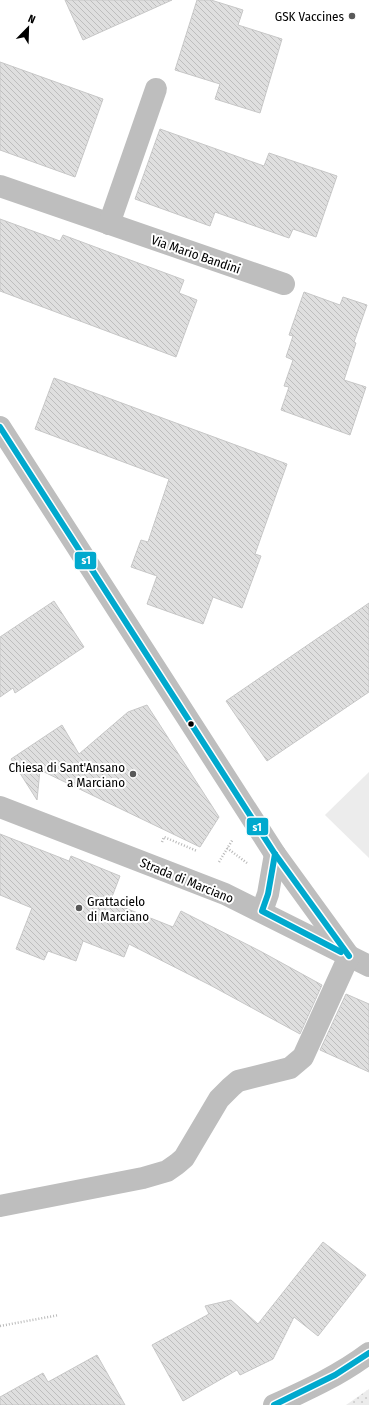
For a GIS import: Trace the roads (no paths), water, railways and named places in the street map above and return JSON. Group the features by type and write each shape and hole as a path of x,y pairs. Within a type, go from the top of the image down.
{"street":[{"path":"109,224 156,89"},
{"name":"Via Mario Bandini","path":"0,186 284,284"},
{"path":"0,427 275,854 349,956 303,1057 290,1068 238,1081 219,1099 184,1158 177,1164 167,1171 143,1178 0,1206"},
{"name":"Strada di Marciano","path":"0,807 202,884 262,912 369,966"},
{"path":"262,912 268,894 275,854"},
{"path":"274,1405 331,1377 356,1363 369,1353"}],"place":[{"name":"GSK Vaccines","path":"352,16"},
{"name":"Chiesa di Sant'Ansano a Marciano","path":"133,774"},
{"name":"Grattacielo di Marciano","path":"79,908"}]}
